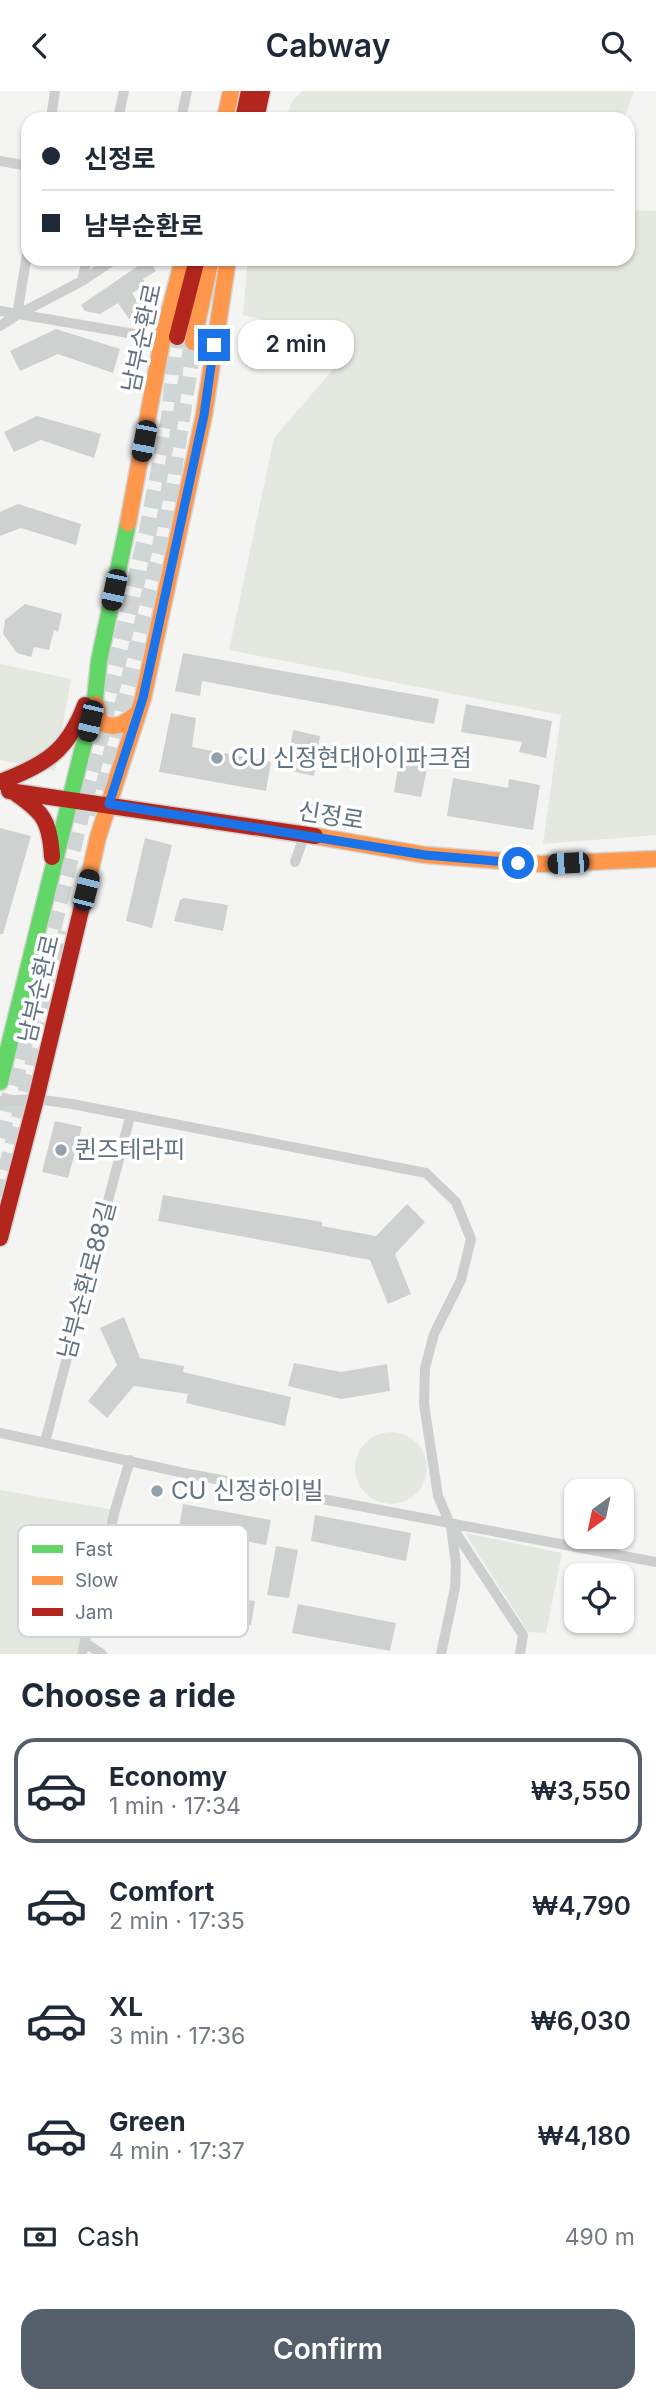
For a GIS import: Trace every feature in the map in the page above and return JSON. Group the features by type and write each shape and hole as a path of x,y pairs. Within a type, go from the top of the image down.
{"main road":[{"path":"226,112 231,91"},
{"path":"244,112 249,91"},
{"path":"258,112 262,91"},
{"name":"남부순환로","path":"0,1082 95,699 99,661 163,336 181,266"},
{"name":"남부순환로","path":"177,337 195,266"},
{"name":"남부순환로","path":"193,342 209,266"},
{"name":"남부순환로","path":"0,1238 98,837 149,674 204,415 227,266"},
{"path":"53,876 50,826 46,817 4,787 52,758 67,743 79,722 99,661"},
{"path":"95,699 100,722 107,726 122,726 138,713"},
{"name":"신정로","path":"4,787 425,855 541,865 656,859"}],"street":[{"path":"52,112 55,91"},
{"path":"120,112 124,91"},
{"path":"182,112 187,91"},
{"path":"0,161 21,165"},
{"path":"16,315 25,266"},
{"path":"82,281 85,266"},
{"path":"0,326 104,266"},
{"path":"0,311 152,337"},
{"path":"295,862 305,834"},
{"path":"0,1101 36,1099 72,1104 426,1173 456,1202 471,1240 461,1280 434,1334 425,1368 424,1404 438,1496 450,1524 523,1635 520,1654"},
{"name":"남부순환로88길","path":"44,1442 130,1117"},
{"path":"0,1433 184,1473 656,1562"},
{"path":"112,1525 130,1460"},
{"path":"441,1654 455,1588 456,1564 450,1524"},
{"path":"83,1649 102,1654"}],"shaded area":[{"path":"303,91 634,91 626,112 288,112 293,100"},
{"path":"635,210 656,211 656,835 543,844 561,715 229,650 274,438 348,352 325,333 243,315 247,266 635,266"},
{"path":"0,664 71,679 55,771 0,760"},
{"path":"398,1432 417,1442 425,1454 425,1482 417,1494 405,1502 384,1504 365,1494 357,1482 355,1461 365,1442 377,1434"},
{"path":"0,1490 115,1510 112,1525 18,1525 18,1637 86,1637 82,1654 0,1654"},
{"path":"465,1533 562,1553 546,1633 528,1632"}],"building":[{"path":"138,266 153,266 156,271 143,279 146,285 132,293 142,310 129,319 118,303 100,314 85,311 81,305"},
{"path":"56,329 120,349 113,373 58,354 20,371 10,351"},
{"path":"37,416 101,434 94,458 41,440 14,452 4,432"},
{"path":"18,504 81,524 76,545 21,528 0,536 0,512"},
{"path":"25,604 62,614 58,632 54,630 49,650 34,647 31,657 17,653 3,634 5,620"},
{"path":"183,653 439,699 434,724 202,681 200,696 175,691"},
{"path":"466,704 552,721 546,758 519,752 522,742 461,732"},
{"path":"171,713 196,718 192,747 271,762 266,791 159,772"},
{"path":"293,730 320,736 314,776 287,770"},
{"path":"401,751 430,755 421,797 394,792"},
{"path":"453,778 508,788 509,779 540,785 533,830 447,816"},
{"path":"0,828 31,836 3,934 0,934"},
{"path":"145,838 172,845 152,928 126,921"},
{"path":"184,898 228,905 223,931 174,921 180,900"},
{"path":"55,1121 82,1127 68,1178 42,1172"},
{"path":"163,1195 322,1222 322,1226 376,1236 407,1204 425,1222 395,1254 411,1294 388,1304 370,1260 158,1221"},
{"path":"124,1317 140,1358 184,1366 183,1372 291,1397 285,1426 186,1403 188,1394 134,1386 107,1418 88,1401 117,1365 100,1328"},
{"path":"294,1363 341,1372 387,1364 390,1391 341,1399 288,1386"},
{"path":"183,1504 271,1520 266,1545 248,1542 248,1525 180,1525"},
{"path":"315,1515 411,1533 406,1561 311,1541"},
{"path":"276,1546 298,1550 289,1598 267,1595"},
{"path":"248,1600 255,1601 251,1625 248,1625"},
{"path":"298,1604 396,1623 390,1651 292,1633"}],"tunnel":[{"path":"0,1138 97,749 148,530 170,418 177,337"},
{"path":"97,817 161,548 193,342"},
{"path":"0,1197 67,932"}],"traffic: fast":[{"path":"0,1082 95,699 99,661 128,523"}],"traffic: slow":[{"path":"226,112 231,91"},
{"path":"128,523 163,336 181,266"},
{"path":"193,342 209,266"},
{"path":"88,881 98,837 143,698 204,415 227,266"},
{"path":"96,704 100,722 106,725 116,726 138,713"},
{"path":"315,836 425,855 541,864 656,859"}],"traffic: jam":[{"path":"244,112 249,91"},
{"path":"258,112 262,91"},
{"path":"177,337 195,266"},
{"path":"0,782 30,769 53,754 71,734 85,705"},
{"path":"9,791 315,836"},
{"path":"12,791 43,818 47,825 52,857"},
{"path":"0,1238 88,881"}],"place":[{"name":"CU 신정현대아이파크점","path":"217,758"},
{"name":"퀸즈테라피","path":"61,1150"},
{"name":"CU 신정하이빌","path":"157,1491"}],"route":[{"path":"214,345 204,415 143,698 109,804 425,855 518,863"}]}
